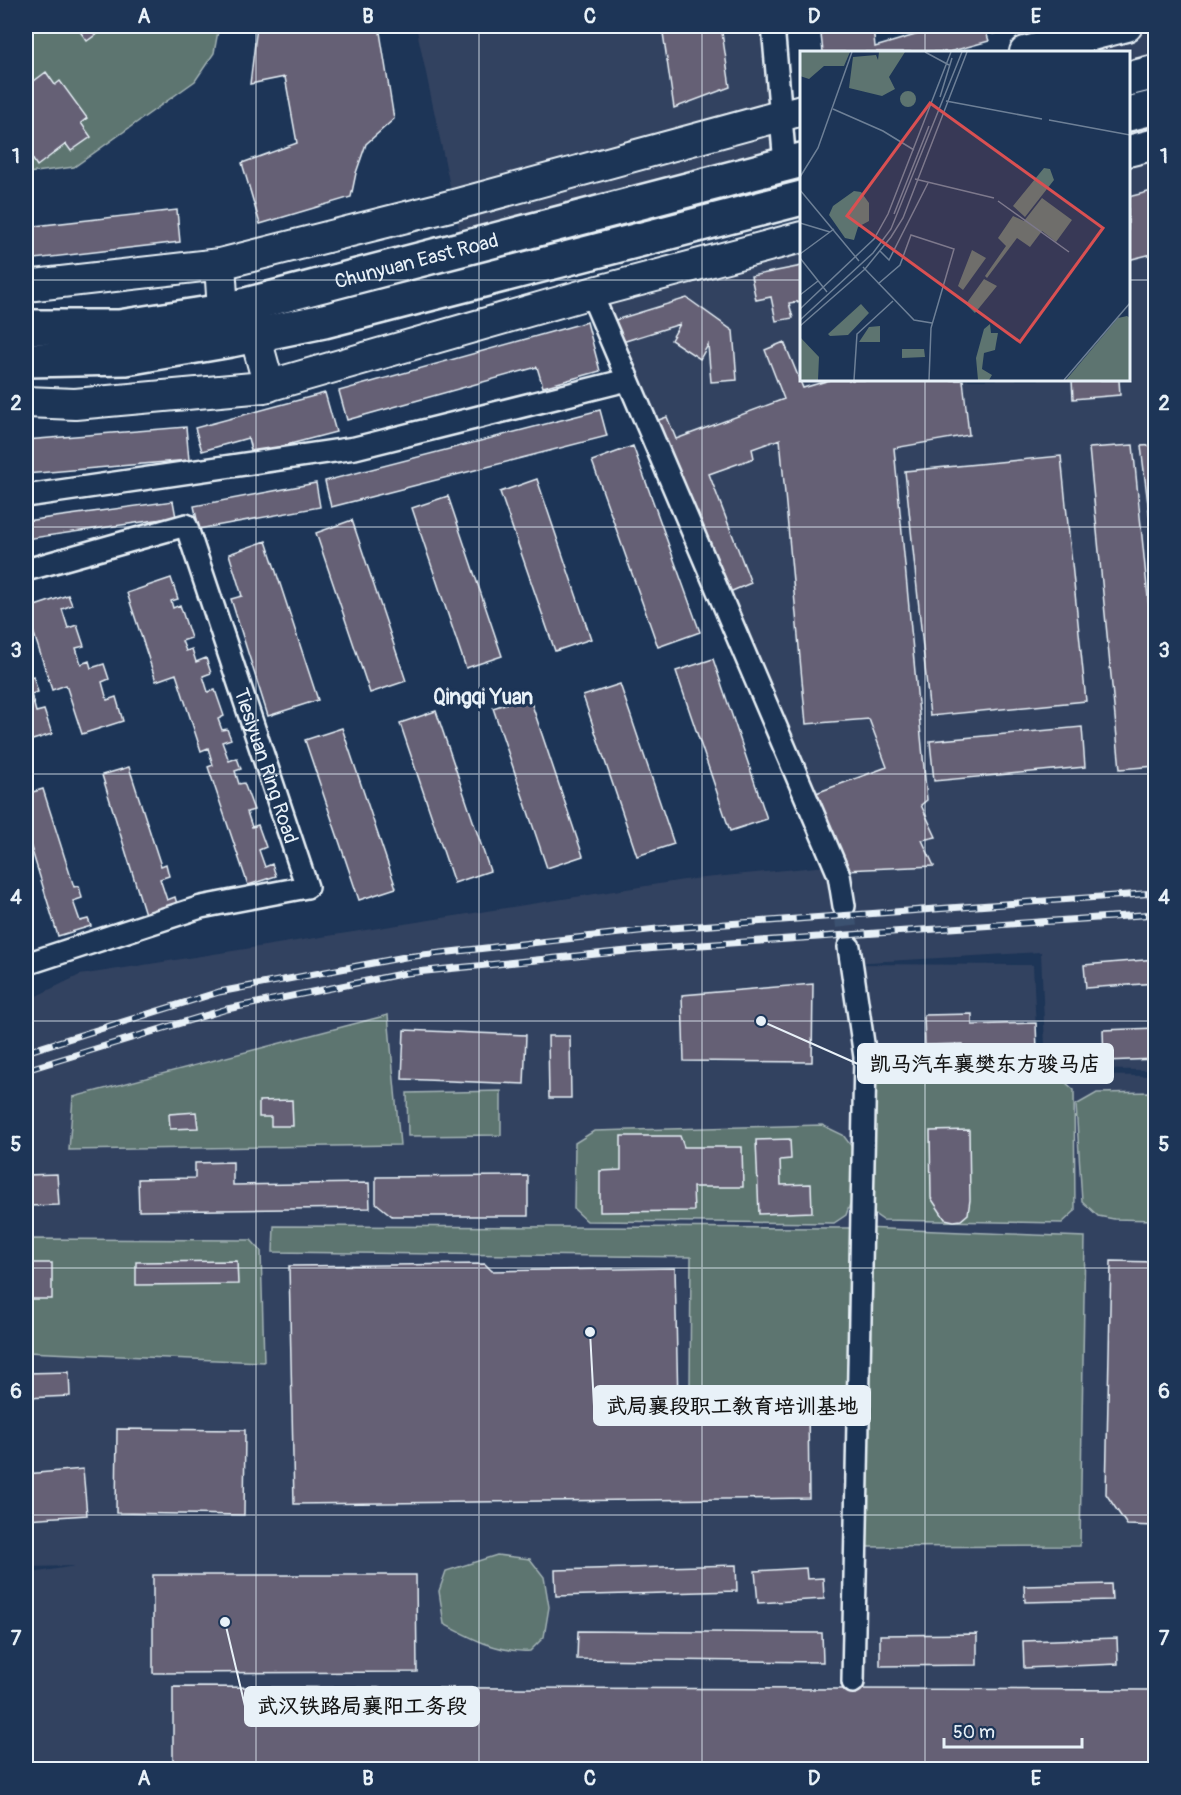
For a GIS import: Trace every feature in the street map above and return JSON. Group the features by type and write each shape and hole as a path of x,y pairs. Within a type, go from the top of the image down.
{"main road":[{"path":"1130,78 1155,72"},
{"path":"1130,113 1155,107"},
{"name":"Chunyuan East Road","path":"26,327 119,327 224,311 793,162"},
{"name":"Chunyuan East Road","path":"26,360 126,358 324,321 800,198"}],"street":[{"path":"773,26 791,113 793,162"},
{"path":"1029,51 1127,26"},
{"path":"26,286 220,264 454,206 791,113"},
{"path":"1130,150 1155,144"},
{"path":"730,216 742,253"},
{"path":"26,402 75,404 269,386 591,293 800,237"},
{"path":"578,256 627,380 839,875 844,906"},
{"path":"220,264 224,311"},
{"path":"255,335 269,386"},
{"path":"26,496 355,448 627,380"},
{"name":"Tiesiyuan Ring Road","path":"26,570 186,525 307,887 201,907 26,964"},
{"path":"849,947 866,1057 853,1682"}],"shaded area":[{"path":"416,26 773,26 785,164 463,247"},
{"path":"1052,26 1155,26 1155,90 1130,97 1130,51 1056,51"},
{"path":"1155,113 1155,1070 1046,1069 1041,952 835,964 1033,965 1038,1075 1155,1076 1155,1769 26,1769 26,1574 75,1566 26,1567 26,1001 80,975 684,880 837,865 591,293 800,226 800,381 1130,381 1130,122"}],"green space":[{"path":"26,26 219,26 214,53 195,81 74,167 28,173 26,171"},
{"path":"388,1015 400,1145 69,1150 73,1097"},
{"path":"1030,1070 1065,1082 1074,1090 1075,1211 1062,1223 883,1220 873,1213 874,1086 885,1077"},
{"path":"501,1091 501,1135 408,1136 407,1093"},
{"path":"1155,1092 1155,1220 1114,1219 1098,1216 1082,1201 1076,1105 1097,1093"},
{"path":"822,1125 843,1135 852,1147 854,1193 846,1215 834,1223 587,1221 574,1209 575,1143 594,1131"},
{"path":"274,1226 862,1228 1085,1237 1080,1546 856,1547 859,1394 690,1392 691,1257 273,1252"},
{"path":"26,1239 251,1240 261,1251 264,1362 26,1352"},
{"path":"497,1555 530,1559 544,1577 549,1607 544,1637 530,1651 496,1647 444,1624 439,1591 446,1571"}],"building":[{"path":"76,26 108,26 87,41"},
{"path":"257,26 379,26 394,119 366,144 351,197 260,224 242,163 297,143 285,77 250,84"},
{"path":"662,26 721,26 730,87 674,108"},
{"path":"820,26 873,26 875,47 939,28 939,26 984,26 989,41 953,51 823,51"},
{"path":"991,26 1035,26 993,34"},
{"path":"46,72 55,85 60,81 87,118 81,123 91,137 71,151 66,144 37,166 26,149 26,87"},
{"path":"1156,190 1156,253 1130,260 1130,196"},
{"path":"177,210 180,242 26,260 26,227"},
{"path":"800,266 800,301 789,303 793,318 776,321 771,297 756,300 751,276"},
{"path":"687,298 733,331 737,380 711,382 708,345 700,359 671,340 680,324 619,343 612,321"},
{"path":"587,322 600,371 543,387 537,367 347,420 339,391"},
{"path":"784,342 803,388 827,381 963,381 969,435 894,448 927,800 921,805 936,837 922,840 934,866 844,870 808,796 887,767 869,719 806,724 780,439 752,449 754,458 709,474 751,583 725,594 653,422 667,417 676,439 784,399 765,350"},
{"path":"1072,381 1119,381 1120,395 1073,399"},
{"path":"325,393 336,432 252,454 248,438 202,451 195,428"},
{"path":"600,410 607,436 331,507 325,481"},
{"path":"186,427 189,460 26,474 26,440"},
{"path":"1133,445 1156,679 1156,766 1120,769 1089,448"},
{"path":"1156,445 1156,570 1141,446"},
{"path":"633,446 700,632 658,647 592,461"},
{"path":"1061,456 1086,701 930,716 905,471"},
{"path":"537,479 591,639 555,651 500,492"},
{"path":"316,483 320,507 199,529 194,506"},
{"path":"448,496 502,656 466,668 412,508"},
{"path":"173,501 176,517 26,539 26,521"},
{"path":"352,520 406,681 370,693 316,533"},
{"path":"266,541 318,700 268,716 231,599 242,596 229,554"},
{"path":"171,578 178,599 171,601 173,608 180,605 191,638 182,641 186,651 192,649 196,662 206,658 211,673 203,676 208,692 215,690 224,716 218,719 222,730 227,729 231,739 222,742 229,761 237,758 241,769 235,771 239,784 244,783 254,810 247,812 252,827 258,825 266,847 259,850 265,867 272,864 276,876 248,885 208,767 213,765 208,748 201,751 176,674 156,681 127,593"},
{"path":"68,595 72,605 62,609 68,628 77,625 84,646 76,648 81,664 89,661 91,668 104,664 109,679 102,682 107,700 116,697 123,721 82,734 66,685 52,690 26,609"},
{"path":"713,659 767,819 730,831 676,671"},
{"path":"33,676 38,692 31,694 36,712 44,710 52,734 26,742 26,679"},
{"path":"620,684 674,844 637,856 583,696"},
{"path":"529,696 583,856 547,868 493,708"},
{"path":"436,711 490,871 454,883 400,723"},
{"path":"1082,727 1085,767 934,781 930,741"},
{"path":"342,728 396,888 359,900 305,740"},
{"path":"129,767 161,866 166,864 169,876 160,879 167,900 175,897 177,904 145,914 102,775"},
{"path":"43,789 74,887 79,886 82,898 73,901 80,921 88,919 91,926 58,936 26,831 26,794"},
{"path":"1156,959 1156,983 1086,988 1084,965"},
{"path":"813,984 812,1062 684,1061 682,995"},
{"path":"972,1014 972,1025 1036,1023 1037,1051 963,1053 963,1044 925,1045 924,1015"},
{"path":"1156,1028 1156,1059 1104,1061 1103,1030"},
{"path":"404,1030 526,1035 524,1084 402,1079"},
{"path":"548,1036 570,1036 571,1098 549,1098"},
{"path":"292,1100 293,1126 271,1126 271,1117 259,1117 259,1101"},
{"path":"196,1112 198,1128 170,1129 169,1114"},
{"path":"969,1130 970,1200 968,1214 961,1220 954,1221 945,1219 931,1198 930,1131"},
{"path":"621,1136 680,1136 684,1147 742,1147 743,1187 693,1187 694,1211 600,1212 600,1171 621,1170"},
{"path":"790,1139 791,1159 780,1160 781,1185 811,1184 812,1212 759,1214 756,1140"},
{"path":"233,1162 233,1185 369,1183 370,1208 139,1211 138,1179 195,1178 195,1163"},
{"path":"57,1174 59,1205 26,1206 26,1175"},
{"path":"528,1176 528,1216 392,1216 376,1203 376,1177"},
{"path":"237,1261 238,1284 136,1285 136,1262"},
{"path":"1111,1261 1156,1262 1156,1526 1127,1525 1106,1494"},
{"path":"26,1263 52,1263 52,1299 26,1299"},
{"path":"485,1264 492,1271 675,1268 678,1403 808,1402 809,1498 294,1504 289,1266"},
{"path":"69,1372 70,1396 26,1398 26,1373"},
{"path":"117,1429 245,1430 244,1515 116,1513"},
{"path":"83,1469 87,1515 26,1519 26,1474"},
{"path":"736,1565 737,1591 556,1596 555,1570"},
{"path":"806,1568 807,1579 823,1578 824,1599 758,1603 755,1571"},
{"path":"153,1575 416,1575 417,1672 153,1673"},
{"path":"1111,1584 1112,1600 1025,1602 1024,1586"},
{"path":"578,1631 822,1633 823,1662 577,1659"},
{"path":"977,1634 977,1665 880,1666 880,1635"},
{"path":"1117,1638 1118,1664 1024,1668 1023,1641"},
{"path":"173,1687 1156,1690 1156,1770 173,1770"}],"tunnel":[{"path":"844,906 849,947"}],"railway":[{"path":"26,1052 219,992 405,957 657,929 1156,893"},
{"path":"26,1070 227,1009 406,973 657,948 1156,914"}],"place":[{"name":"凯马汽车襄樊东方骏马店","path":"761,1021"},
{"name":"武局襄段职工教育培训基地","path":"590,1332"},
{"name":"武汉铁路局襄阳工务段","path":"225,1622"}],"district":[{"name":"Qingqi Yuan","path":"483,697"}]}
